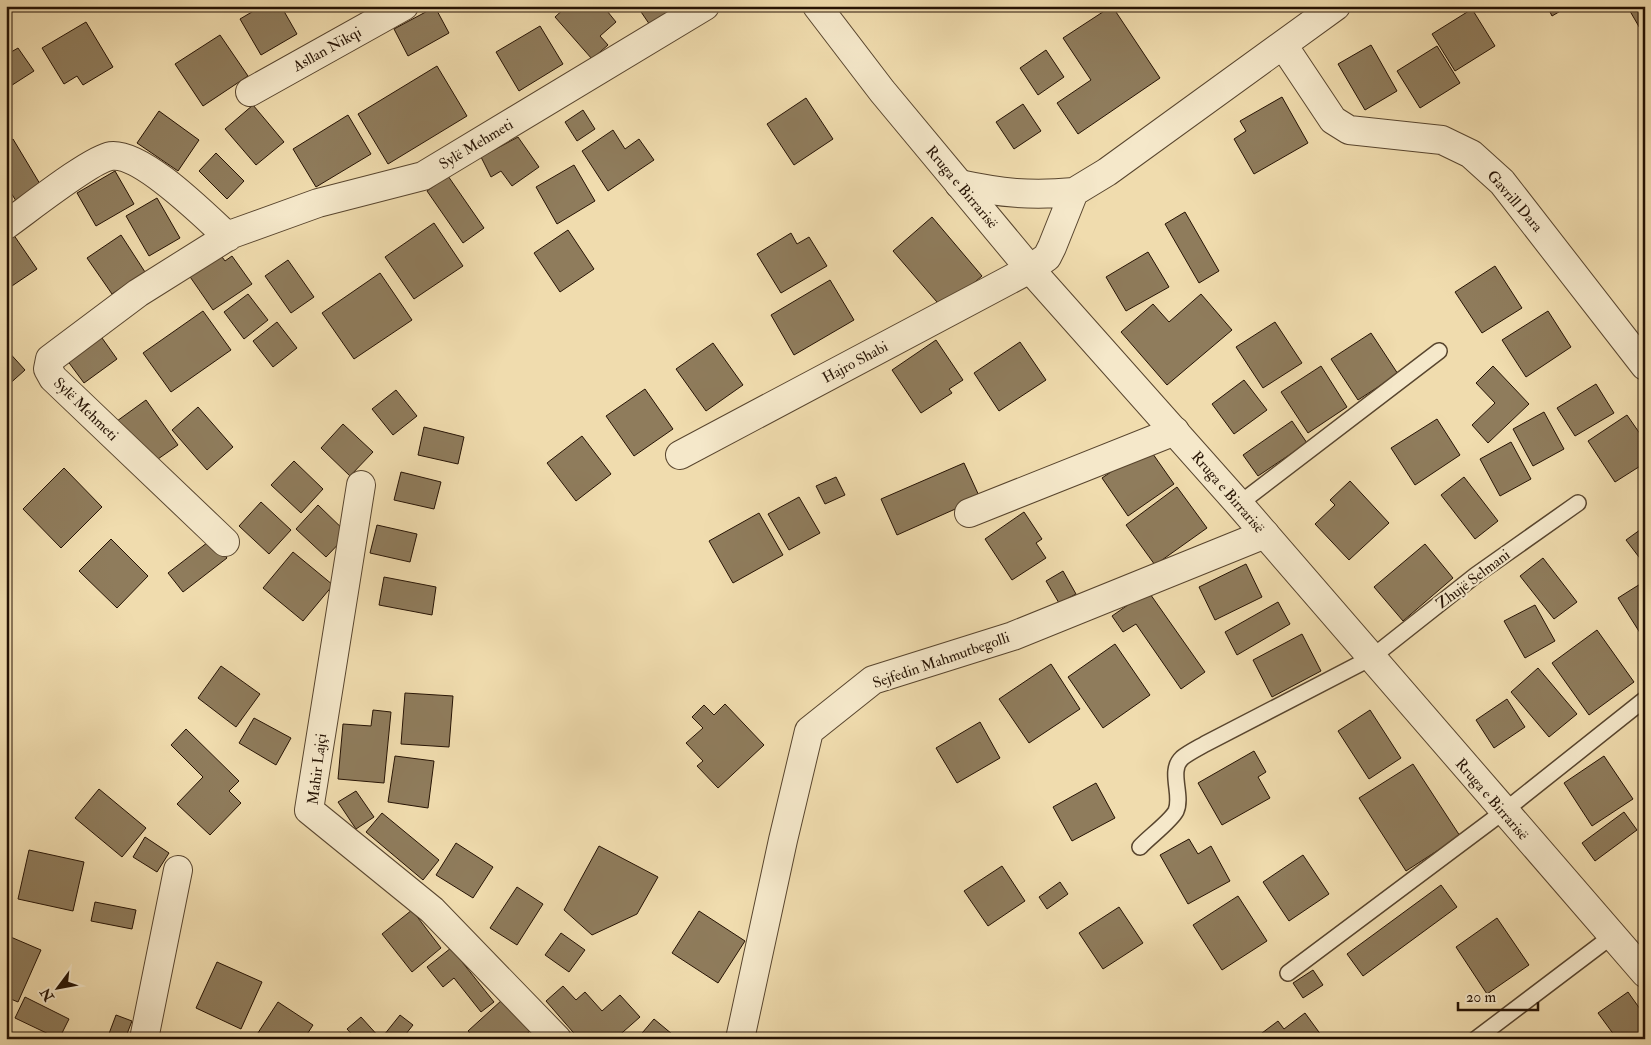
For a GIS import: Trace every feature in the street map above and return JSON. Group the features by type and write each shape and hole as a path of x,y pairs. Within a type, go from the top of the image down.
{"street":[{"name":"Asllan Nikqi","path":"250,92 404,6"},
{"name":"Sylë Mehmeti","path":"225,542 53,378 48,369 50,359 138,293 228,237 318,203 423,176 705,6"},
{"name":"Rruga e Birrarisë","path":"817,6 882,92 1030,269 1239,504 1503,812 1645,973"},
{"path":"959,184 1003,193 1041,195 1074,192 1108,172 1336,6"},
{"name":"Gavrill Dara","path":"1283,45 1333,120 1349,130 1442,140 1471,154 1502,182 1645,366"},
{"path":"6,225 72,178 99,161 112,156 137,163 179,192 228,237"},
{"path":"1030,269 1046,257 1052,247 1074,192"},
{"name":"Hajro Shabi","path":"680,455 1030,269"},
{"path":"969,513 1175,432"},
{"name":"Mahir Lajçi","path":"361,485 309,810 432,910 557,1039"},
{"name":"Sejfedin Mahmutbegolli","path":"740,1039 783,840 809,731 872,680 1012,636 1265,534"},
{"path":"144,1039 178,870"}],"lane":[{"path":"1239,504 1439,351"},
{"name":"Zhujë Selmani","path":"1140,847 1176,812 1178,794 1177,771 1182,759 1205,744 1371,658 1476,575 1578,503"},
{"path":"1288,973 1503,812 1645,699"},
{"path":"1476,1039 1612,936"}],"building":[{"path":"262,6 281,6 297,34 261,55 240,19"},
{"path":"567,6 603,6 616,22 600,36 608,45 592,59 555,17"},
{"path":"637,6 674,6 677,10 652,28"},
{"path":"1112,6 1160,78 1078,134 1057,103 1091,80 1063,38"},
{"path":"1547,6 1569,6 1552,16"},
{"path":"1627,6 1645,6 1645,37"},
{"path":"435,7 449,33 408,56 394,29"},
{"path":"1472,9 1495,46 1455,71 1432,34"},
{"path":"86,22 113,67 83,85 77,76 64,84 42,48"},
{"path":"540,26 563,64 519,91 496,52"},
{"path":"220,35 248,76 203,106 175,64"},
{"path":"1371,45 1397,91 1365,110 1338,64"},
{"path":"1437,46 1460,83 1420,108 1397,71"},
{"path":"18,48 34,71 6,89 6,55"},
{"path":"1046,50 1064,77 1038,95 1020,68"},
{"path":"437,66 467,116 388,164 358,114"},
{"path":"1282,97 1308,143 1254,174 1234,139 1246,131 1240,121"},
{"path":"806,98 833,139 794,165 767,124"},
{"path":"1023,104 1041,131 1014,149 996,122"},
{"path":"253,105 284,142 256,165 225,129"},
{"path":"583,110 595,129 577,141 565,122"},
{"path":"159,111 199,140 178,171 137,143"},
{"path":"348,115 371,154 316,187 293,149"},
{"path":"613,130 625,149 639,139 654,160 608,191 582,151"},
{"path":"518,137 539,167 512,186 501,171 491,177 481,157"},
{"path":"13,139 43,189 18,204 6,185 6,143"},
{"path":"216,153 244,181 227,199 199,171"},
{"path":"574,165 595,201 557,224 536,187"},
{"path":"115,171 134,204 96,226 77,193"},
{"path":"448,176 484,228 463,243 427,191"},
{"path":"157,198 180,238 149,256 126,216"},
{"path":"1185,212 1219,271 1199,283 1165,224"},
{"path":"932,217 982,276 943,309 893,251"},
{"path":"434,223 463,266 414,299 385,257"},
{"path":"568,230 594,269 560,292 534,253"},
{"path":"11,231 37,269 6,290 6,234"},
{"path":"791,233 797,244 809,237 827,266 781,293 757,254"},
{"path":"121,235 145,272 112,294 87,258"},
{"path":"217,250 225,261 232,256 252,284 213,310 186,271"},
{"path":"1148,252 1169,287 1126,311 1106,277"},
{"path":"288,260 314,297 291,313 265,276"},
{"path":"1495,266 1522,308 1482,333 1455,292"},
{"path":"380,273 412,320 354,359 322,313"},
{"path":"830,280 854,320 794,355 771,315"},
{"path":"248,294 268,320 244,339 224,312"},
{"path":"1201,294 1232,330 1167,385 1121,332 1153,304 1169,322"},
{"path":"203,311 231,350 171,392 143,353"},
{"path":"1548,311 1571,347 1526,377 1502,340"},
{"path":"277,322 297,348 273,367 253,341"},
{"path":"1275,322 1302,363 1263,388 1236,347"},
{"path":"97,331 117,359 84,383 64,356"},
{"path":"1371,333 1398,374 1358,400 1331,359"},
{"path":"936,340 963,380 949,389 952,393 921,413 892,370"},
{"path":"1020,342 1046,380 999,411 974,373"},
{"path":"713,343 743,385 706,411 676,369"},
{"path":"6,349 25,370 6,387"},
{"path":"1321,366 1347,407 1308,433 1281,392"},
{"path":"1493,366 1529,404 1488,443 1472,425 1495,403 1476,383"},
{"path":"1244,380 1267,410 1234,434 1212,404"},
{"path":"1596,384 1614,413 1575,436 1557,408"},
{"path":"645,389 673,429 634,456 606,416"},
{"path":"396,390 417,416 393,435 372,409"},
{"path":"146,400 178,445 148,466 117,421"},
{"path":"198,407 233,447 207,470 172,430"},
{"path":"1544,412 1564,449 1533,466 1513,429"},
{"path":"1627,415 1645,441 1645,463 1615,482 1588,441"},
{"path":"1437,419 1460,455 1415,485 1391,448"},
{"path":"1292,421 1307,443 1258,476 1243,455"},
{"path":"343,424 373,452 350,476 321,448"},
{"path":"424,427 464,437 458,464 418,455"},
{"path":"582,436 611,474 576,501 547,463"},
{"path":"1511,442 1531,479 1500,496 1480,459"},
{"path":"1148,447 1174,484 1128,516 1102,478"},
{"path":"294,461 323,489 301,513 271,485"},
{"path":"964,463 980,498 897,535 881,499"},
{"path":"64,468 102,507 61,548 23,509"},
{"path":"401,472 441,482 434,509 394,500"},
{"path":"836,477 845,495 825,504 816,486"},
{"path":"1464,477 1498,521 1475,539 1441,495"},
{"path":"1350,481 1389,523 1349,560 1315,524 1335,505 1330,500"},
{"path":"1177,487 1207,528 1155,565 1126,525"},
{"path":"799,497 820,533 789,550 768,514"},
{"path":"261,502 291,530 269,554 239,526"},
{"path":"318,505 348,534 326,557 296,529"},
{"path":"1024,512 1042,539 1036,543 1046,558 1012,580 985,539"},
{"path":"759,513 783,555 733,583 709,541"},
{"path":"377,525 417,534 410,562 370,553"},
{"path":"1645,528 1645,565 1626,540"},
{"path":"111,539 148,576 117,608 79,571"},
{"path":"212,539 227,558 183,592 168,573"},
{"path":"1425,544 1453,578 1403,621 1374,587"},
{"path":"293,552 333,585 303,621 263,588"},
{"path":"1543,558 1577,602 1554,619 1520,576"},
{"path":"1246,564 1262,597 1215,620 1199,587"},
{"path":"1063,571 1076,594 1059,603 1046,581"},
{"path":"384,577 436,587 432,615 379,605"},
{"path":"1645,581 1645,634 1642,636 1618,598"},
{"path":"1148,591 1205,672 1181,689 1136,624 1123,632 1112,616"},
{"path":"1278,602 1290,624 1237,655 1225,632"},
{"path":"1535,605 1555,641 1525,658 1504,621"},
{"path":"1597,630 1634,682 1589,715 1552,663"},
{"path":"1302,634 1321,671 1272,697 1253,660"},
{"path":"1115,644 1150,695 1103,728 1068,677"},
{"path":"1051,664 1080,709 1029,743 999,699"},
{"path":"221,666 260,694 236,727 198,698"},
{"path":"1538,668 1577,714 1549,737 1511,692"},
{"path":"405,693 453,696 449,747 401,744"},
{"path":"1507,699 1525,727 1494,748 1476,720"},
{"path":"725,704 764,745 718,788 697,766 703,761 686,743 703,728 692,717 704,705 714,715"},
{"path":"373,710 391,712 384,783 338,779 343,724 371,726"},
{"path":"1370,710 1401,758 1369,779 1338,731"},
{"path":"254,718 291,738 276,765 239,743"},
{"path":"980,722 1000,758 957,783 936,748"},
{"path":"186,729 239,781 229,791 241,803 210,835 177,804 203,777 171,745"},
{"path":"1254,751 1266,772 1258,777 1270,798 1222,825 1198,783"},
{"path":"395,756 434,761 428,808 388,802"},
{"path":"1604,756 1633,799 1592,826 1564,783"},
{"path":"1413,764 1460,836 1406,871 1359,798"},
{"path":"1096,783 1115,818 1072,841 1053,807"},
{"path":"99,789 146,828 122,857 75,818"},
{"path":"356,791 374,817 356,829 338,802"},
{"path":"1624,812 1637,830 1595,861 1582,843"},
{"path":"382,813 439,860 423,880 366,832"},
{"path":"145,837 169,853 157,872 133,857"},
{"path":"1189,839 1198,854 1211,846 1230,881 1188,904 1160,855"},
{"path":"456,843 493,867 473,898 436,875"},
{"path":"599,846 658,877 637,914 592,935 564,910"},
{"path":"29,850 84,862 73,911 18,899"},
{"path":"1303,855 1329,894 1289,921 1263,882"},
{"path":"1002,866 1025,901 988,926 964,891"},
{"path":"1060,882 1068,894 1047,909 1039,897"},
{"path":"1441,885 1457,907 1363,976 1347,954"},
{"path":"517,887 543,904 517,945 490,928"},
{"path":"1238,896 1267,941 1222,970 1193,925"},
{"path":"95,902 136,910 132,929 91,921"},
{"path":"1119,907 1143,943 1103,969 1079,933"},
{"path":"412,910 441,948 412,972 382,934"},
{"path":"699,911 745,941 718,983 672,953"},
{"path":"1497,918 1529,965 1487,994 1456,947"},
{"path":"561,933 585,950 569,972 545,955"},
{"path":"6,935 41,950 18,1002 6,997"},
{"path":"451,948 494,1002 481,1012 454,978 443,987 427,967"},
{"path":"217,962 262,982 241,1029 196,1008"},
{"path":"1313,970 1323,985 1303,998 1293,983"},
{"path":"563,986 576,1000 585,992 602,1011 620,995 640,1017 615,1039 579,1039 546,1001"},
{"path":"1628,992 1645,1016 1645,1039 1617,1039 1598,1013"},
{"path":"25,997 69,1019 59,1039 15,1018"},
{"path":"502,1000 530,1031 521,1039 475,1039 468,1031"},
{"path":"278,1002 313,1025 304,1039 254,1039"},
{"path":"1305,1013 1324,1039 1254,1039 1278,1021 1284,1029"},
{"path":"116,1015 132,1021 125,1039 107,1039"},
{"path":"400,1015 413,1025 402,1039 389,1039 384,1035"},
{"path":"361,1017 379,1039 356,1039 347,1029"},
{"path":"654,1019 678,1039 637,1039"}]}
